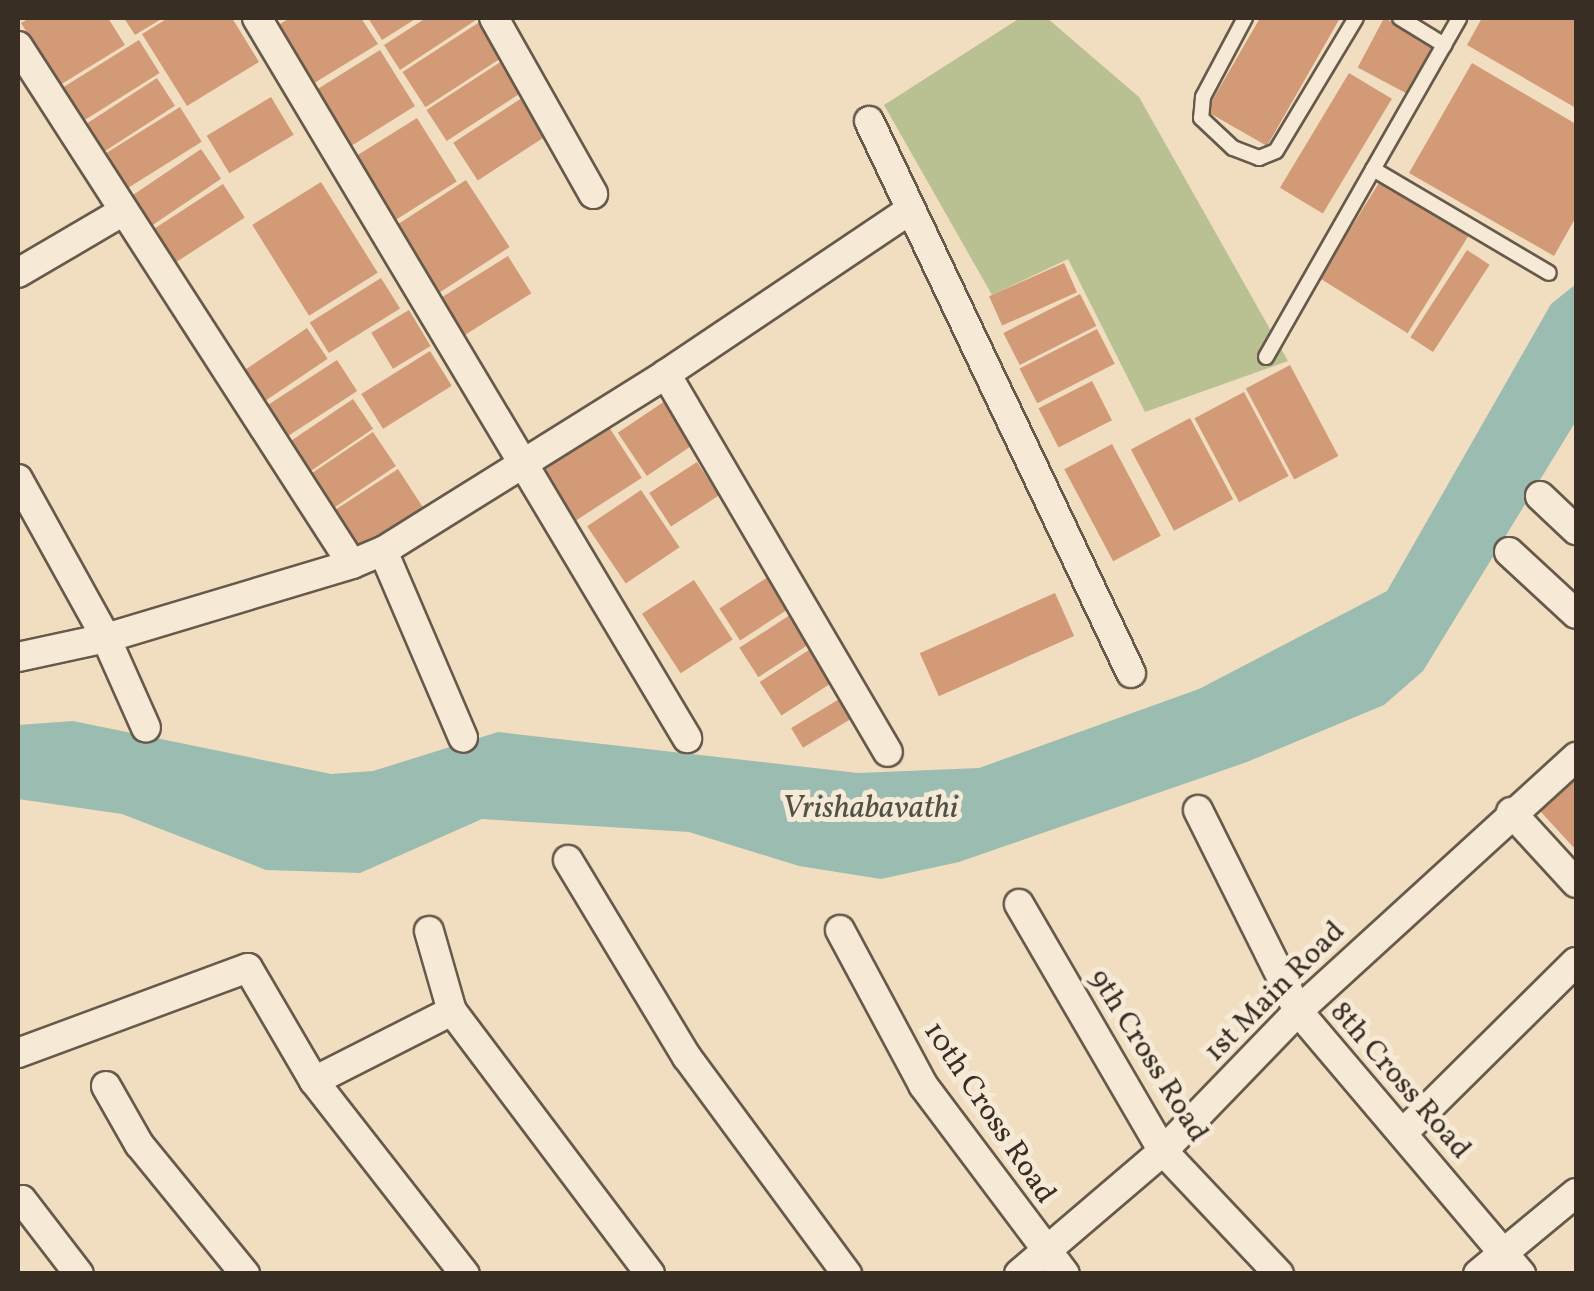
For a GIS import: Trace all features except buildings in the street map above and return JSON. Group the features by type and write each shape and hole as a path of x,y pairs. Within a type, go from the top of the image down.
{"street":[{"path":"258,18 687,738"},
{"path":"494,18 593,194"},
{"path":"18,46 352,564"},
{"path":"869,122 1131,673"},
{"path":"18,657 106,638 352,564 383,551 666,374 910,210"},
{"path":"18,273 122,212"},
{"path":"666,374 888,752"},
{"path":"18,479 106,638 146,728"},
{"path":"1540,496 1576,530"},
{"path":"383,551 463,738"},
{"path":"1509,552 1576,614"},
{"name":"1st Main Road","path":"1019,1274 1163,1151 1298,1011 1511,812 1576,757"},
{"name":"8th Cross Road","path":"1198,810 1298,1011 1512,1263"},
{"path":"1511,812 1576,884"},
{"path":"568,860 688,1057 847,1274"},
{"name":"9th Cross Road","path":"1019,904 1163,1151 1279,1274"},
{"name":"10th Cross Road","path":"840,930 923,1085 1066,1274"},
{"path":"429,931 452,1011 650,1274"},
{"path":"1403,1133 1576,962"},
{"path":"18,1053 248,968 314,1081 465,1274"},
{"path":"314,1081 452,1011"},
{"path":"106,1086 139,1144 246,1274"},
{"path":"1478,1274 1512,1263 1576,1193"},
{"path":"19,1198 79,1274"}],"lane":[{"path":"1245,18 1202,97 1201,118 1233,148 1259,158 1276,151 1356,18"},
{"path":"1400,18 1444,44"},
{"path":"1266,357 1459,18"},
{"path":"1373,168 1549,273"}],"green space":[{"path":"1020,18 1047,18 1139,97 1288,361 1145,412 1068,259 992,295 884,105"}],"water":[{"name":"Vrishabavathi","path":"1576,284 1576,421 1423,671 1384,705 1247,762 959,862 881,879 799,866 689,832 482,819 360,873 266,870 122,814 18,799 18,725 73,721 331,774 373,771 498,732 858,773 979,768 1199,689 1387,591 1551,304"}]}
